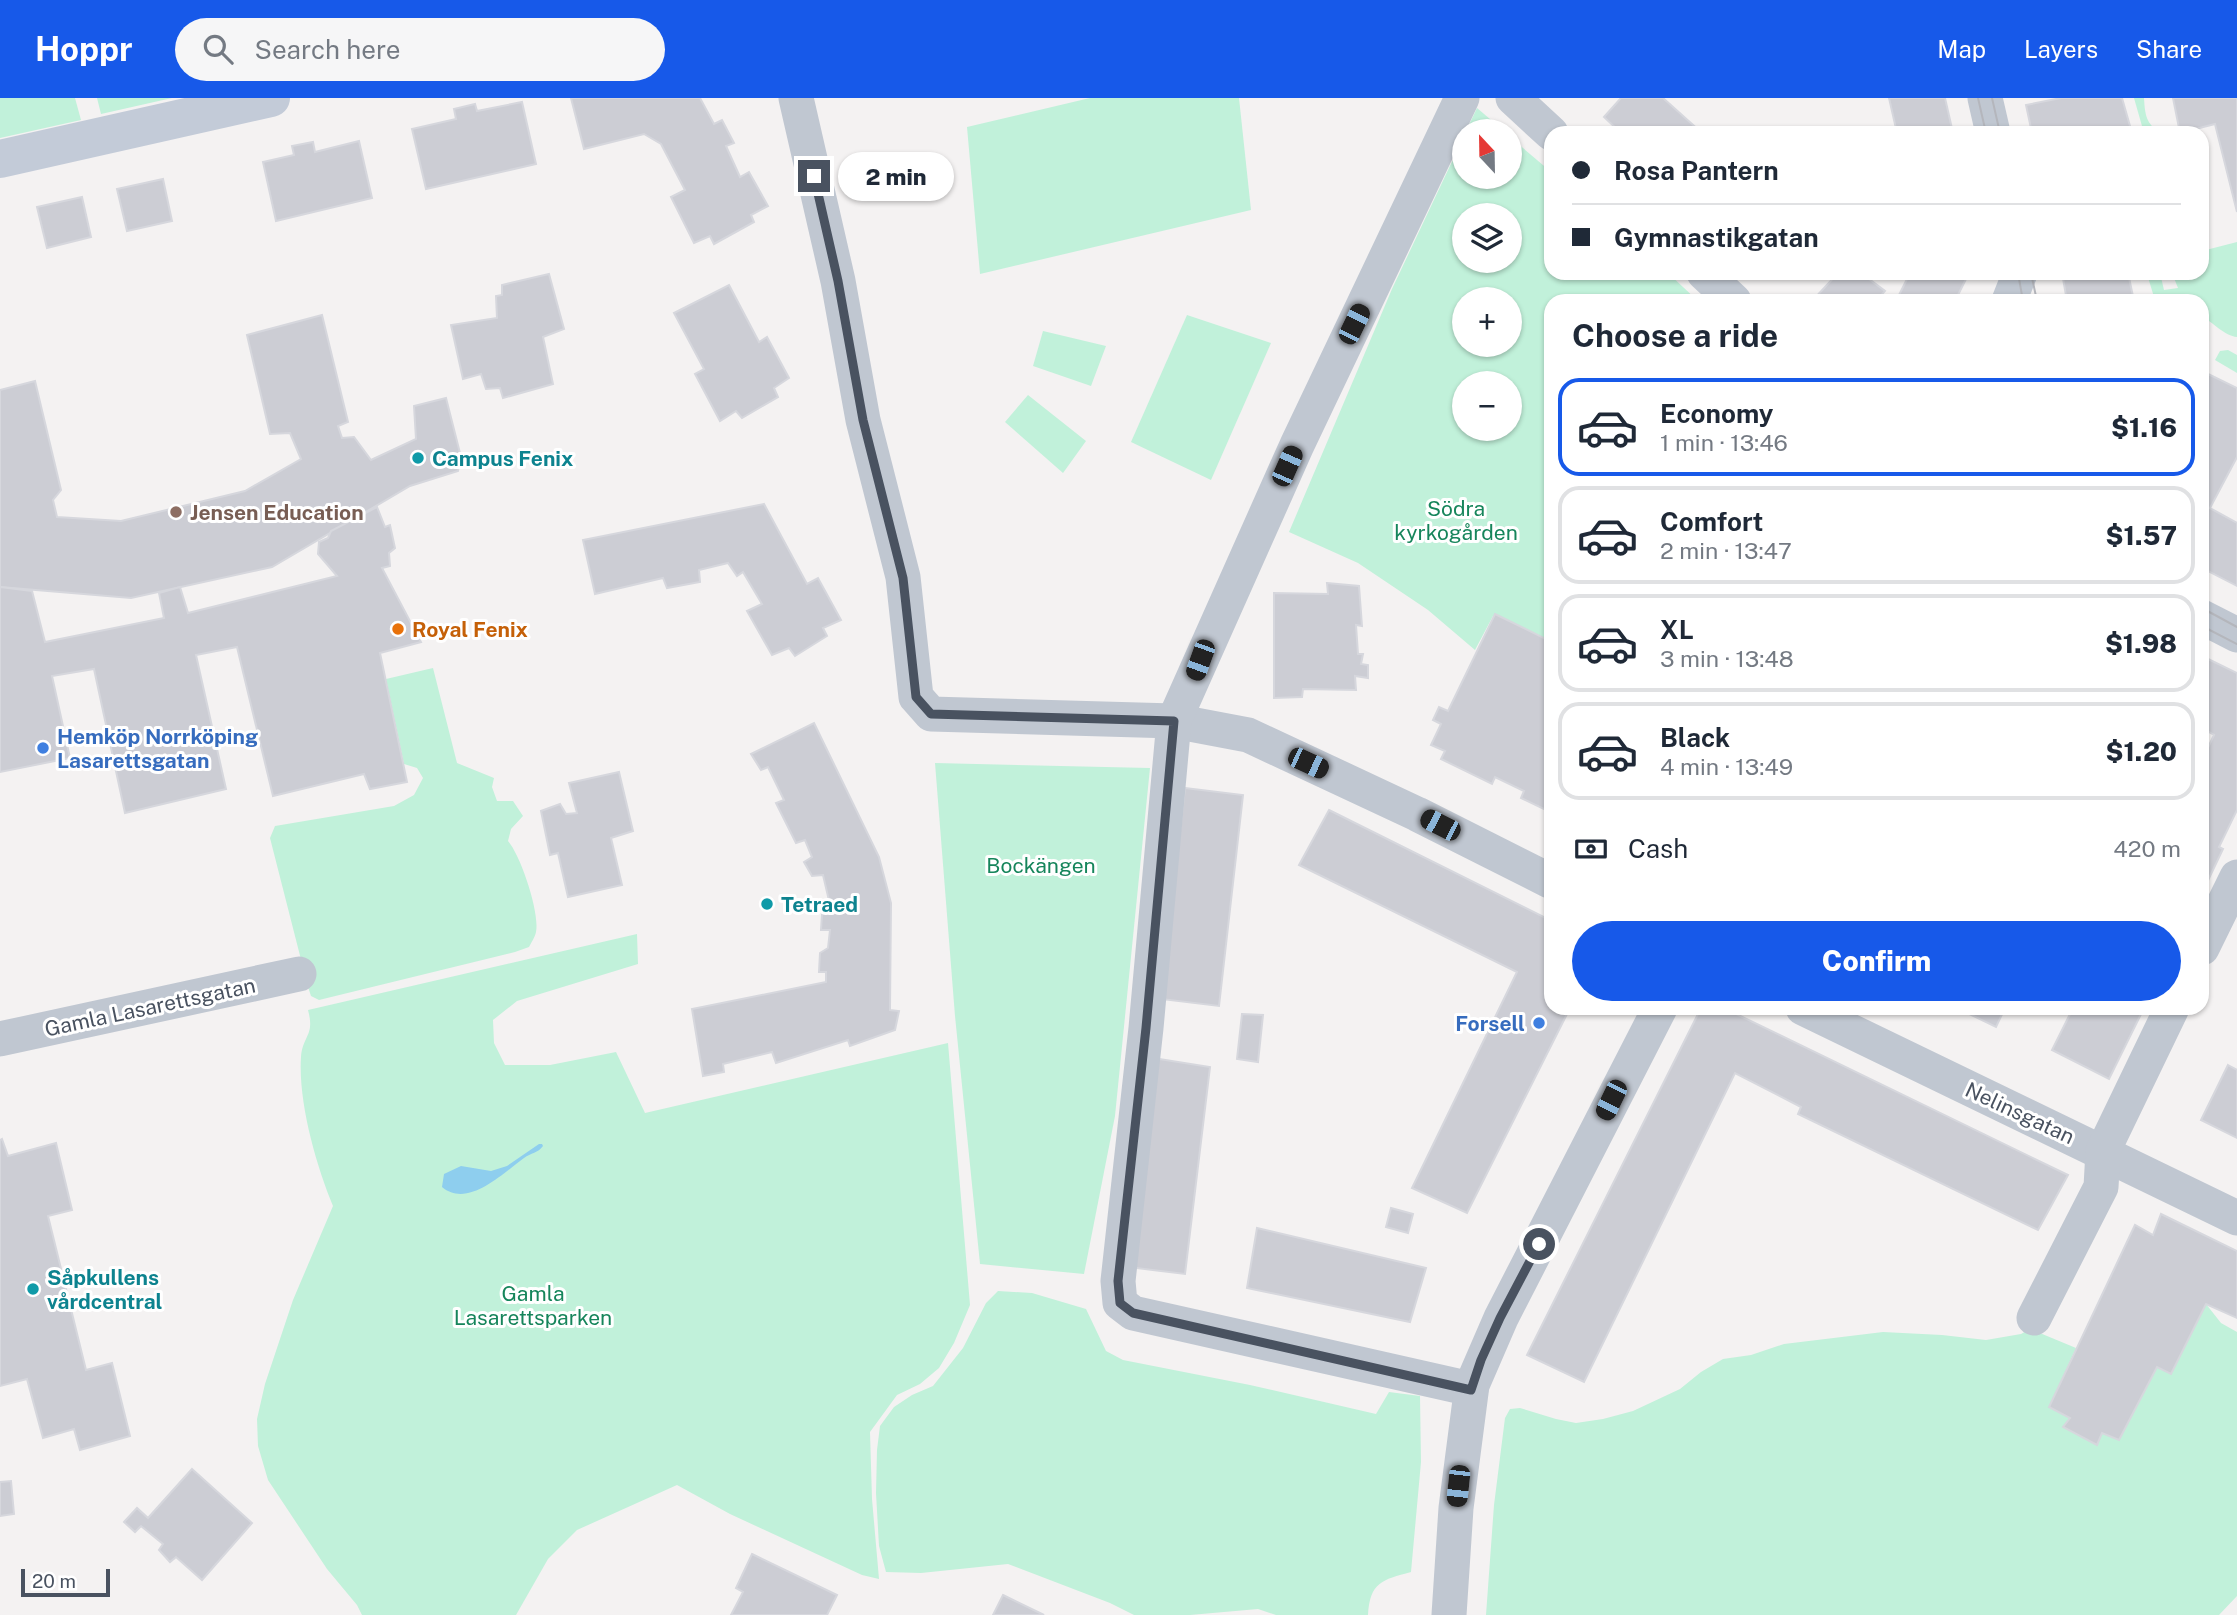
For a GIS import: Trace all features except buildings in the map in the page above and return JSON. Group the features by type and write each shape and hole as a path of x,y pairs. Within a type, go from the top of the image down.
{"main road":[{"path":"0,159 271,98"}],"street":[{"path":"796,98 838,281 863,420 903,578 916,697 931,714 1174,721 1248,734 1544,878"},
{"path":"1462,98 1292,457 1174,721 1146,1028 1118,1281 1120,1303 1133,1313 1471,1390"},
{"path":"1513,98 1544,127"},
{"path":"1985,98 1991,126"},
{"path":"1712,280 1726,294"},
{"path":"2209,621 2237,635"},
{"path":"2209,934 2237,877"},
{"name":"Gamla Lasarettsgatan","path":"0,1040 299,974"},
{"path":"1449,1615 1456,1508 1471,1390 1481,1360 1656,1015"},
{"name":"Nelinsgatan","path":"1818,1015 2237,1218"},
{"path":"2034,1318 2101,1187 2103,1151 2169,1015"}],"green space":[{"path":"0,98 75,98 81,120 0,138"},
{"path":"97,98 172,98 101,114"},
{"path":"1090,98 1239,98 1251,210 980,274 967,127"},
{"path":"2134,98 2144,98 2147,118 2152,126 2142,126"},
{"path":"1477,108 1490,119 1472,119"},
{"name":"Södra kyrkogården","path":"1522,147 1544,166 1544,280 1676,280 1690,294 1544,294 1544,637 1493,616 1475,650 1428,610 1358,563 1289,532 1392,289 1452,162 1452,189 1522,189"},
{"path":"2237,242 2237,337 2209,321 2209,294 2153,294 2149,280 2162,280 2164,290 2178,288 2175,280 2209,280 2209,249"},
{"path":"1187,315 1271,343 1211,480 1131,442"},
{"path":"1043,331 1106,346 1091,386 1033,366"},
{"path":"2228,350 2237,355 2237,373 2215,360 2220,351"},
{"path":"1028,395 1086,441 1063,473 1005,422"},
{"path":"433,668 457,763 494,778 492,787 497,801 513,801 523,816 511,829 508,841 528,885 535,912 535,934 529,947 515,952 319,1000 311,996 308,987 270,838 275,826 394,806 414,795 423,778 417,768 404,764 386,679"},
{"name":"Bockängen","path":"935,763 1150,768 1115,1116 1084,1274 980,1264 955,1016"},
{"name":"Gamla Lasarettsparken","path":"637,934 638,964 517,1001 493,1020 494,1043 505,1065 550,1065 616,1052 645,1113 948,1043 970,1305 954,1343 939,1368 920,1384 897,1395 870,1432 879,1579 862,1575 730,1514 677,1485 577,1530 548,1559 516,1615 362,1615 327,1569 268,1480 258,1446 257,1419 265,1384 293,1300 333,1206 320,1172 302,1094 301,1057 310,1025 308,1010"},
{"path":"998,1291 1032,1293 1086,1309 1106,1351 1123,1360 1376,1414 1389,1392 1420,1396 1421,1462 1411,1572 1379,1584 1371,1595 1368,1615 1276,1615 1258,1609 1190,1615 1134,1615 1110,1603 1008,1564 921,1573 886,1572 879,1546 876,1493 880,1426 894,1407 933,1386 963,1348 986,1303"},
{"path":"2206,1304 2221,1323 2237,1332 2237,1596 2219,1615 1486,1615 1494,1505 1505,1418 1510,1409 1520,1408 1576,1423 1603,1419 1633,1411 1680,1389 1723,1359 1751,1355 1784,1344 1883,1332 1986,1340 2021,1334 2030,1329 2076,1348 2049,1407 2070,1418 2063,1427 2097,1444 2102,1433 2119,1440 2157,1367 2171,1373"}],"water":[{"path":"539,1144 543,1146 539,1150 496,1180 474,1191 452,1193 442,1187 444,1174 461,1166 491,1171 507,1166"}],"tram line":[{"path":"1978,98 1984,126"},
{"path":"1992,98 1998,126"},
{"path":"2019,280 2022,294"},
{"path":"2032,280 2036,294"},
{"path":"2209,612 2237,627"},
{"path":"2209,630 2237,644"}],"place":[{"name":"Campus Fenix","path":"418,458"},
{"name":"Jensen Education","path":"176,512"},
{"name":"Royal Fenix","path":"398,629"},
{"name":"Hemköp Norrköping Lasarettsgatan","path":"43,748"},
{"name":"Tetraed","path":"767,904"},
{"name":"Forsell","path":"1539,1023"},
{"name":"Såpkullens vårdcentral","path":"33,1289"}],"route":[{"path":"814,176 838,281 863,420 903,578 916,697 931,714 1174,721 1146,1028 1118,1281 1120,1303 1133,1313 1471,1390 1500,1318 1539,1244"}]}
